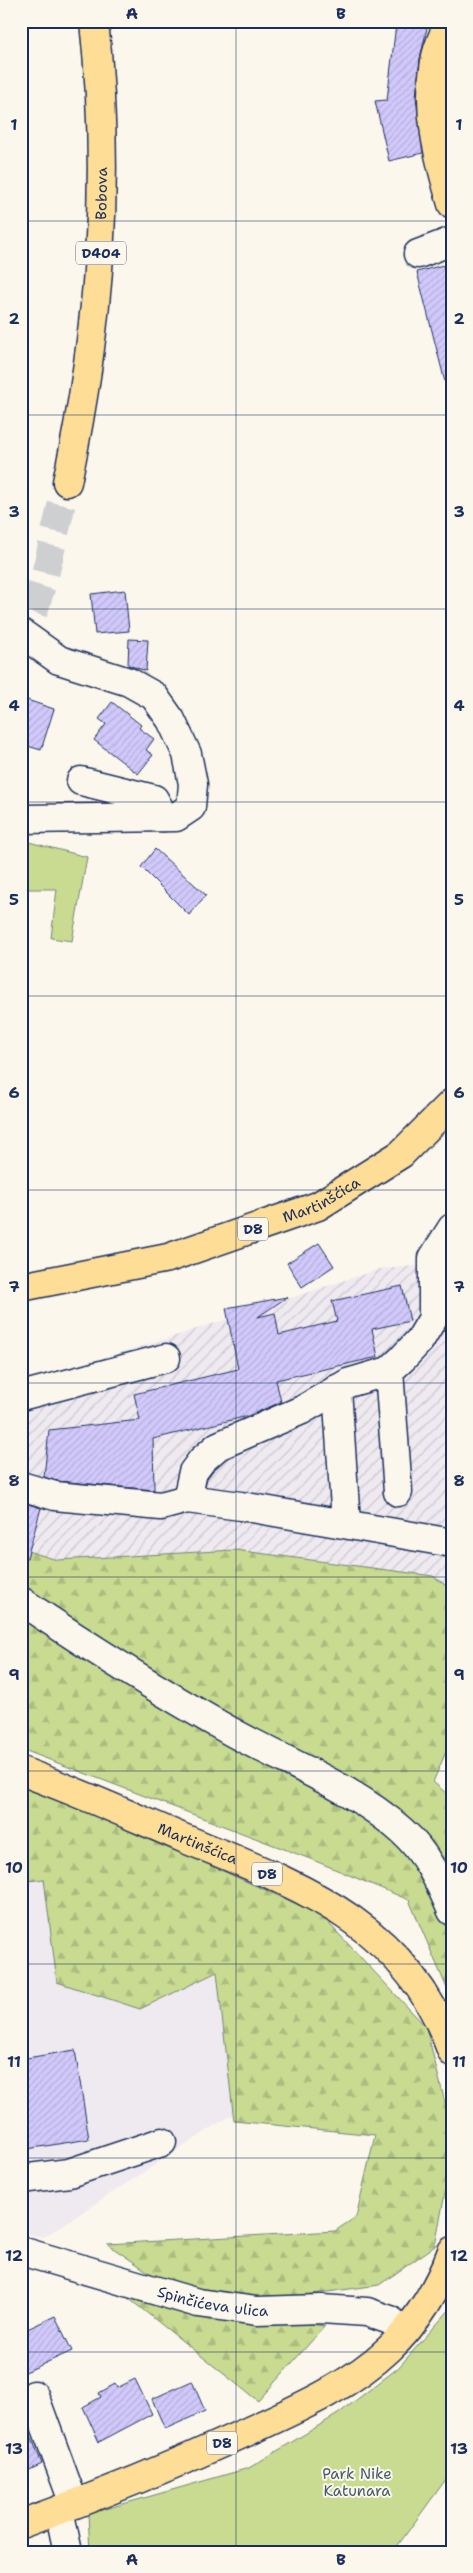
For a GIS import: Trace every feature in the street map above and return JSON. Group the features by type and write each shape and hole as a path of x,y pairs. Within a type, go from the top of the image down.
{"main road":[{"name":"Bobova","path":"67,482 90,364 102,245 102,125 94,21"},
{"path":"449,21 435,60 430,111 437,153 452,204"},
{"name":"Martinšćica","path":"21,1287 168,1258 318,1206 401,1154 452,1103"},
{"name":"Martinšćica","path":"21,1772 232,1858 308,1893 347,1914 377,1938 418,1984 435,2011 452,2052"},
{"name":"D8","path":"21,2524 184,2461 302,2406 372,2363 405,2332 430,2297 452,2251"}],"street":[{"path":"418,254 452,241"},
{"path":"21,633 59,660 128,682 154,696 171,720 187,754 193,784 191,807 176,817 21,818"},
{"path":"81,781 154,799 164,817"},
{"path":"187,1499 193,1472 202,1460 218,1446 302,1410 337,1389 389,1371 420,1340 433,1318 434,1258 452,1228"},
{"path":"21,1396 166,1358"},
{"path":"389,1371 398,1492"},
{"path":"337,1389 346,1523"},
{"path":"21,1486 55,1496 161,1506 187,1499 241,1506 452,1543"},
{"path":"21,1601 230,1731 320,1777 383,1816 404,1832 422,1854 438,1880 452,1911"},
{"path":"21,2179 69,2173 162,2142"},
{"name":"Spinčićeva ulica","path":"21,2251 198,2303 257,2311 321,2308 367,2312 390,2320 405,2332"},
{"path":"34,2395 66,2507 68,2552"}],"shaded area":[{"path":"452,1263 452,1590 433,1576 235,1550 57,1560 21,1549 21,1382 166,1339 379,1269"},
{"path":"44,1879 140,2009 217,1972 233,2114 44,2237 21,2232 21,1882"}],"green space":[{"path":"21,840 87,857 72,941 51,938 57,889 22,889"},
{"path":"21,1549 57,1560 235,1550 433,1576 452,1590 452,1738 433,1782 452,1798 452,2000 409,1900 313,1860 21,1749"},
{"path":"21,1787 127,1828 321,1915 426,2027 452,2130 452,2156 435,2246 379,2285 276,2299 169,2286 107,2244 335,2231 356,2217 375,2135 234,2121 217,1972 140,2009 57,1982 44,1879 21,1882"},
{"path":"118,2290 218,2312 325,2326 258,2401"},
{"name":"Park Nike Katunara","path":"452,2307 452,2471 393,2552 90,2552 88,2514 249,2468 338,2414 398,2368"}],"building":[{"path":"396,24 427,28 420,59 416,97 423,153 389,161 375,101 387,100"},
{"path":"443,265 452,302 452,381 445,382 417,272"},
{"path":"125,590 129,631 95,634 91,594"},
{"path":"129,639 148,640 146,671 128,665"},
{"path":"21,698 54,709 41,750 21,744"},
{"path":"112,702 141,725 139,728 154,739 146,750 153,755 138,774 94,740 106,724 99,719"},
{"path":"155,849 206,895 189,915 141,867"},
{"path":"319,1243 334,1266 302,1287 287,1263"},
{"path":"402,1286 410,1321 372,1329 378,1357 276,1380 281,1402 248,1416 153,1439 154,1490 58,1481 44,1477 49,1430 140,1420 134,1394 238,1369 226,1308 287,1297 258,1317 275,1313 279,1335 337,1321 332,1301"},
{"path":"21,1502 41,1508 27,1558 21,1558"},
{"path":"75,2050 89,2139 21,2150 21,2059"},
{"path":"55,2316 72,2351 21,2374 21,2332"},
{"path":"135,2379 152,2414 99,2442 83,2407 101,2397 99,2393 115,2384 117,2388"},
{"path":"192,2381 205,2411 165,2429 152,2399"},
{"path":"21,2410 42,2464 21,2474"}],"tunnel":[{"path":"21,653 45,575 67,482"}]}
